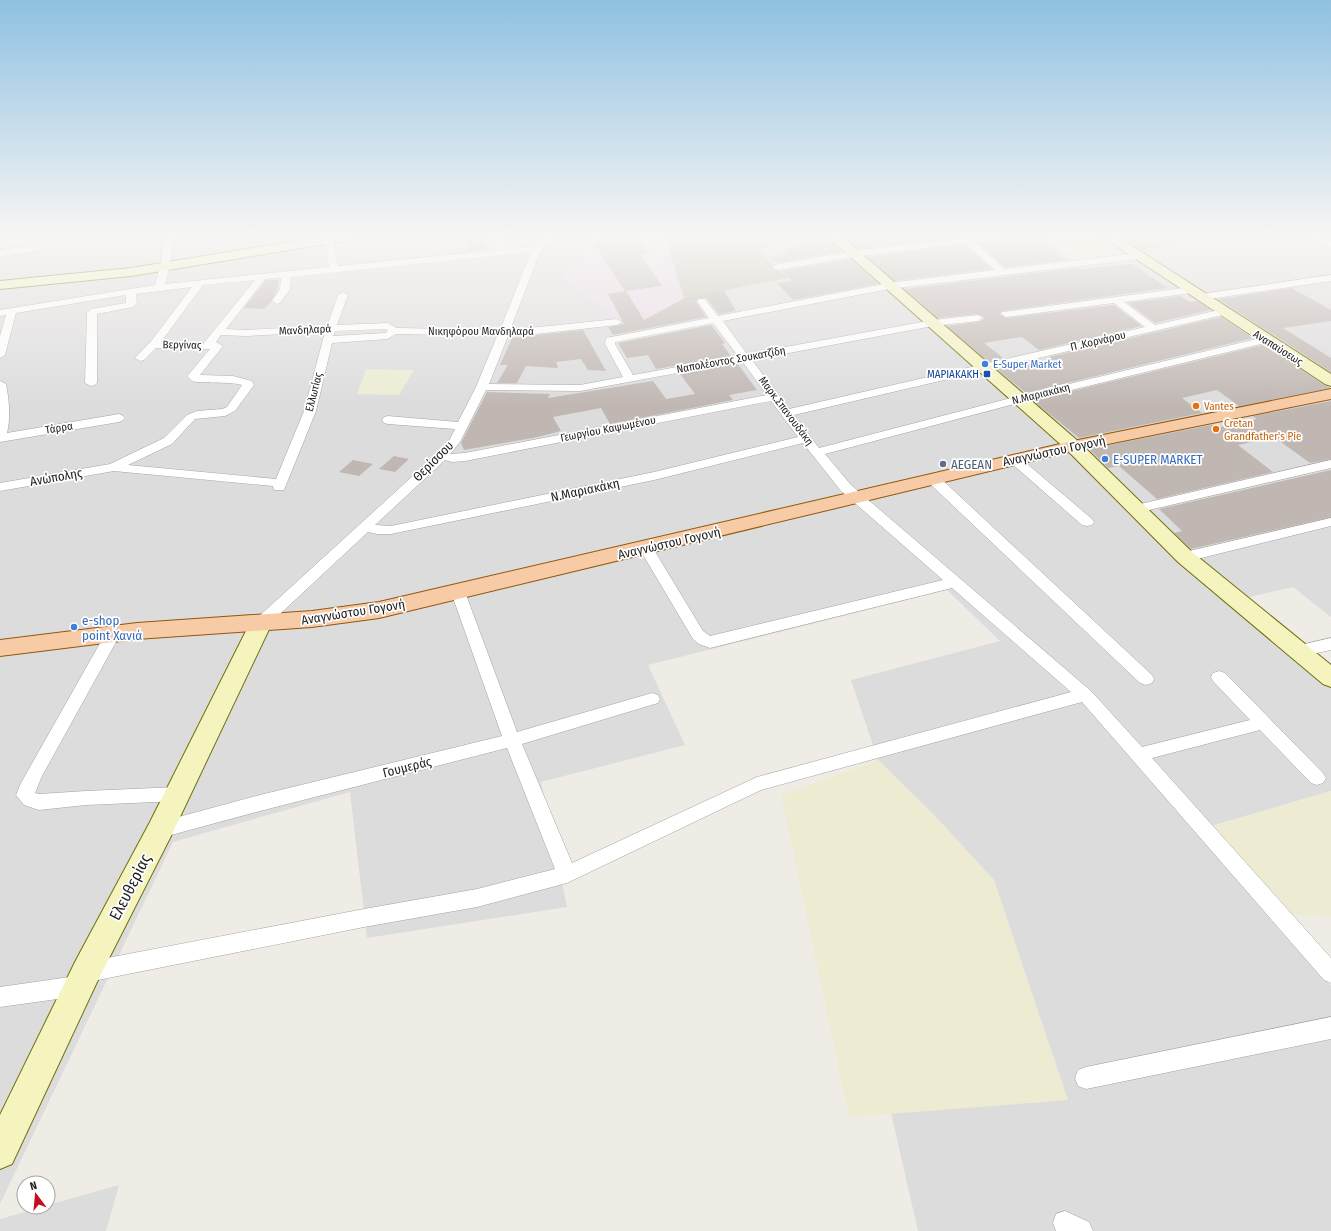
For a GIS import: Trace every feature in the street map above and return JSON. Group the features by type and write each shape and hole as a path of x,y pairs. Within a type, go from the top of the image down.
{"main road":[{"path":"897,292 1073,446 1185,557 1331,678"},
{"name":"Αναπαύσεως","path":"1197,294 1265,340 1331,381"},
{"name":"Αναγνώστου Γογονή","path":"0,648 137,630 312,620 379,610 859,498 1073,446 1331,394"},
{"name":"Ελευθερίας","path":"0,1152 82,979 160,830 262,623"}],"street":[{"path":"0,313 128,292"},
{"path":"91,383 92,313 95,311 129,305 132,303 131,292"},
{"path":"140,358 156,342 193,292"},
{"name":"Βεργίνας","path":"156,342 159,346 206,347 250,292"},
{"path":"277,301 283,292"},
{"name":"Θερίσσου","path":"262,623 442,456 454,442 482,387 519,292"},
{"path":"629,378 610,344 610,340 854,292"},
{"path":"1006,314 1116,300 1210,292"},
{"name":"Ελλωτίας","path":"113,467 280,485 310,411 327,340 343,295"},
{"name":"Μαρκ.Σπανουδάκη","path":"702,300 717,318 786,413 846,488 1085,695 1331,973"},
{"path":"1116,300 1153,328"},
{"path":"1,349 12,311"},
{"name":"Π .Κορνάρου","path":"786,413 1223,312"},
{"name":"Ναπολέοντος Σουκατζίδη","path":"482,387 573,388 746,358 933,323 978,318"},
{"name":"Νικηφόρου Μανδηλαρά","path":"393,331 518,333 617,322"},
{"name":"Μανδηλαρά","path":"219,332 246,333 388,326 392,328 393,331 387,336 327,340"},
{"name":"Ν.Μαριακάκη","path":"817,452 1019,400 1265,340"},
{"name":"Βεργίνας","path":"113,467 168,441 191,417 196,415 225,412 231,409 248,383 240,380 195,378 193,376 218,346 209,343"},
{"path":"0,384 4,425 0,437"},
{"name":"Γεωργίου Καψωμένου","path":"442,456 452,458 465,457 774,397"},
{"name":"Τάρρα","path":"0,437 119,418"},
{"path":"388,420 461,426"},
{"name":"Ν.Μαριακάκη","path":"364,527 377,530 391,530 654,476 806,439"},
{"path":"1015,460 1087,522"},
{"path":"1136,509 1331,464"},
{"name":"Ανώπολης","path":"0,487 113,467"},
{"path":"933,479 1146,679"},
{"path":"1185,557 1331,522"},
{"path":"646,548 698,635 704,640 710,642 956,582"},
{"path":"458,592 512,740 567,874"},
{"path":"113,633 36,771 25,795 30,800 38,802 86,798 178,794"},
{"path":"1298,652 1331,644"},
{"path":"1219,677 1317,778"},
{"path":"0,997 364,918 477,898 567,874 757,784 1085,695"},
{"name":"Γουμεράς","path":"160,830 260,803 512,740 652,699"},
{"path":"1138,755 1264,724"},
{"path":"1086,1078 1331,1028"}],"shaded area":[{"path":"0,292 1331,292 1331,617 1293,587 1227,602 1331,685 1331,791 1197,830 1331,986 1331,1231 918,1231 891,1113 1068,1099 936,817 878,760 851,680 1000,641 947,590 648,665 685,745 541,782 567,907 367,938 350,792 173,842 0,1204"},
{"path":"579,292 682,292 684,298 630,327 598,303 588,300"},
{"path":"682,292 713,292 684,298"},
{"path":"119,1185 106,1231 0,1231 0,1219 16,1214 56,1215 56,1203"}],"green space":[{"path":"366,369 414,370 399,395 357,394"},
{"path":"878,760 936,817 994,880 1068,1100 849,1117 781,795"},
{"path":"1331,791 1331,916 1269,914 1197,831"}],"building":[{"path":"256,292 276,292 271,302 264,309 244,308"},
{"path":"627,292 644,320 685,298 712,292 725,292 736,311 719,314 706,298 699,298 696,302 706,317 613,335 608,327 624,324 608,294"},
{"path":"786,292 833,292 793,300"},
{"path":"908,292 1136,292 1002,311 1000,314 1006,318 1114,305 1142,326 1039,350 1022,337 984,343 1003,358 988,362 947,326 978,322 984,319 984,317 978,314 938,318"},
{"path":"1262,292 1300,292 1331,310 1331,321 1283,328 1331,358 1331,372 1218,299"},
{"path":"1180,296 1190,302 1197,301 1211,310 1155,323 1128,303"},
{"path":"1221,317 1253,338 1026,393 997,369 1012,366 1014,368 1052,359 1049,357"},
{"path":"711,325 725,343 722,344 731,356 656,369 648,355 627,358 618,343"},
{"path":"583,330 606,371 588,370 581,359 556,362 558,368 526,366 517,383 497,383 508,365 500,365 512,338"},
{"path":"1263,345 1324,385 1331,388 1239,406 1217,390 1182,398 1202,413 1079,438 1036,403 1038,402 1035,400"},
{"path":"737,363 757,390 729,395 733,400 610,424 601,408 553,417 561,431 538,437 464,450 461,443 487,392 550,394 548,398 653,381 666,399 695,394 680,374"},
{"path":"1331,401 1331,459 1310,463 1274,437 1238,445 1273,472 1157,499 1119,466 1108,468 1089,449 1216,424 1221,427 1257,419 1253,416"},
{"path":"394,456 409,459 395,472 379,469"},
{"path":"353,460 373,464 359,476 339,472"},
{"path":"1331,470 1331,517 1191,549 1174,533 1182,531 1159,509"}],"place":[{"name":"E-Super Market","path":"985,364"},
{"name":"ΜΑΡΙΑΚΑΚΗ","path":"987,374"},
{"name":"Vantes","path":"1196,406"},
{"name":"Cretan Grandfather's Pie","path":"1216,429"},
{"name":"E-SUPER MARKET","path":"1105,459"},
{"name":"AEGEAN","path":"943,464"},
{"name":"e-shop point Χανιά","path":"74,627"}]}
